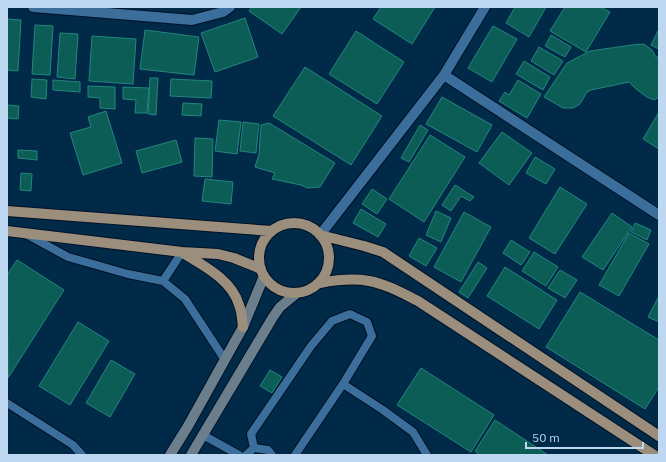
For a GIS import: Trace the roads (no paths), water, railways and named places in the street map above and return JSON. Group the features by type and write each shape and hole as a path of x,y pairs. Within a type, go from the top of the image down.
{"main road":[{"path":"7,211 272,231"},
{"path":"302,224 312,228 320,235 325,242 330,259 327,272 320,283 313,288 297,293 287,293 278,290 270,284 262,272 259,258 265,239 272,231 286,225 302,224"},
{"path":"7,231 182,252 218,254 234,258 262,272"},
{"path":"320,235 383,252 659,436"},
{"path":"182,252 214,273 231,290 239,305 243,327"},
{"path":"170,455 188,426 243,327 262,272"},
{"path":"320,283 344,280 369,281 394,289 424,305 654,455"},
{"path":"191,455 273,317 280,307 297,293"}],"street":[{"path":"33,7 192,20 223,12 230,7"},
{"path":"320,235 444,75 486,7"},
{"path":"444,75 659,215"}],"lane":[{"path":"22,232 68,257 128,274 163,281 185,299 225,360"},
{"path":"163,281 182,252"},
{"path":"254,448 251,434 311,346 332,320 350,314 367,322 372,336 343,384 295,455"},
{"path":"343,384 383,410 412,432 427,455"},
{"path":"7,403 73,445 82,455"},
{"path":"203,435 239,455"},
{"path":"246,455 254,448 268,450 272,455"}]}
